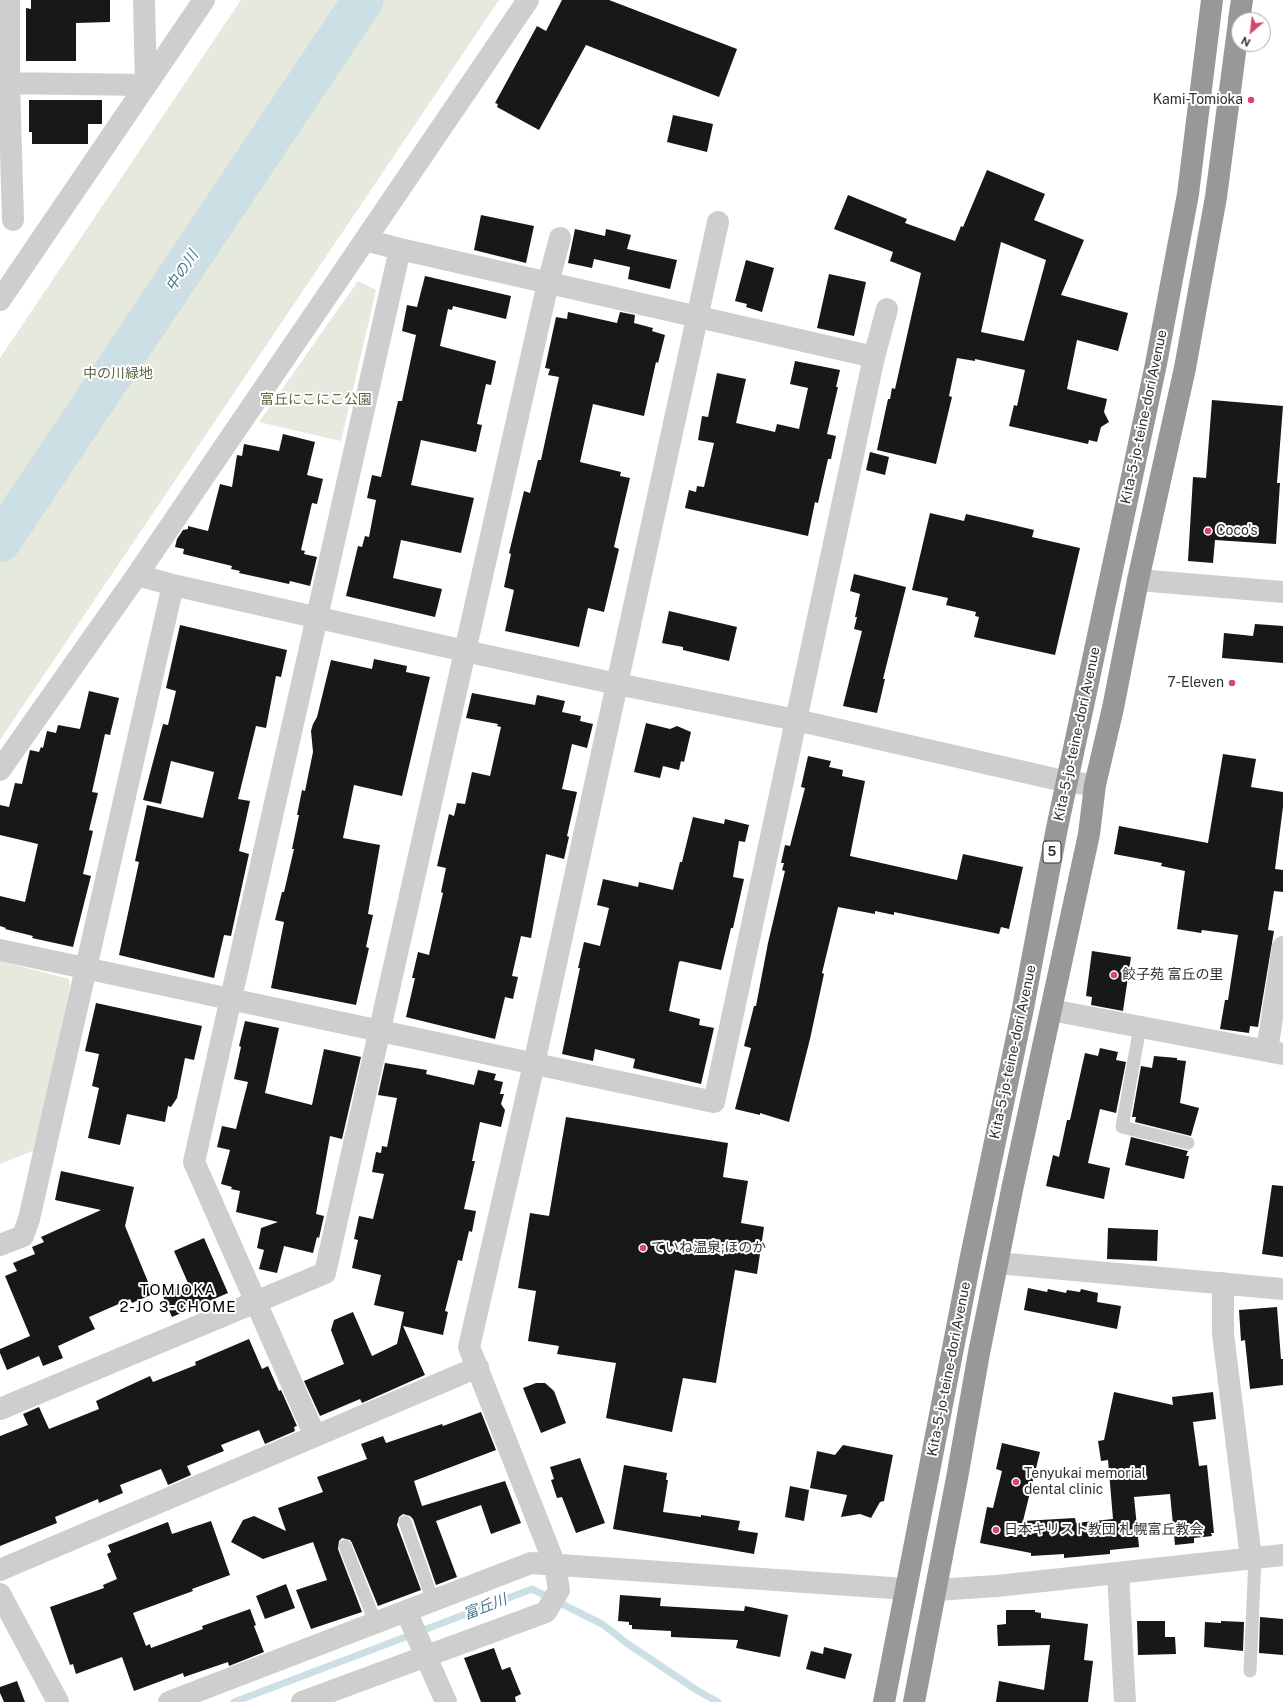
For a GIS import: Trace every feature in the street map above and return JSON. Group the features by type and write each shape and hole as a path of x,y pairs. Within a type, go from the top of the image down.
{"highway":[{"name":"Kita-5-jo-teine-dori Avenue","path":"884,1702 984,1190 1023,1008 1057,828 1156,364 1185,209 1212,0"},
{"name":"Kita-5-jo-teine-dori Avenue","path":"1240,12 1242,0"},
{"name":"Kita-5-jo-teine-dori Avenue","path":"914,1702 997,1263 1089,834 1095,786 1113,708 1138,580 1185,368 1216,197 1235,52"}],"street":[{"path":"9,0 4,83 7,220 45,234"},
{"path":"144,0 146,85"},
{"path":"0,300 204,0"},
{"path":"0,770 137,575 528,0"},
{"path":"4,83 146,85"},
{"path":"302,1702 424,1650 546,1612 559,1590 555,1565 469,1347 534,1064 718,222"},
{"path":"0,1409 325,1273 548,283 560,238"},
{"path":"365,240 400,250 874,357"},
{"path":"315,1436 194,1162 400,250"},
{"path":"0,950 714,1102 874,357 887,309"},
{"path":"137,575 173,585 465,651 616,684 796,720 1040,774 1068,782 1095,786"},
{"path":"1138,580 1283,592"},
{"path":"0,1245 23,1236 29,1219 173,585"},
{"path":"1051,1010 1275,1052 1283,947"},
{"path":"997,1263 1283,1289"},
{"path":"1223,1283 1223,1334 1253,1558"},
{"path":"0,1570 478,1368"},
{"path":"936,1590 997,1586 1283,1555"},
{"path":"169,1702 376,1624 409,1616 433,1601 531,1563 906,1589"},
{"path":"1118,1573 1125,1702"},
{"path":"0,1594 58,1702"},
{"path":"409,1616 446,1702"}],"lane":[{"path":"1140,1027 1122,1127 1188,1143"},
{"path":"405,1522 433,1601"},
{"path":"345,1546 376,1624"},
{"path":"1250,1671 1253,1558"}],"green space":[{"name":"中の川緑地","path":"241,0 499,0 0,740 0,358"},
{"name":"富丘にこにこ公園","path":"358,281 376,290 341,441 259,422"},
{"path":"0,961 69,979 70,986 35,1150 0,1164"}],"building":[{"path":"31,0 110,0 110,22 76,23 76,61 26,61 26,8 31,9"},
{"path":"562,0 609,0 737,49 719,97 586,45 539,130 497,107 498,104 495,103 537,26 546,31"},
{"path":"29,100 102,100 102,124 88,124 88,144 32,144 32,132 29,132"},
{"path":"673,115 713,124 707,152 667,142"},
{"path":"987,170 1045,194 1034,220 1084,240 1061,295 1128,313 1118,351 1077,340 1067,389 1107,399 1104,412 1109,422 1101,427 1097,442 1089,440 1088,444 1009,426 1014,405 1017,406 1025,370 975,359 975,361 957,358 949,396 952,397 936,464 877,450 888,399 890,399 892,388 895,389 921,273 890,261 893,252 834,229 848,195 907,219 905,223 955,241 961,226 963,227","holes":["1001,242 1046,260 1024,341 981,332"]},
{"path":"481,215 534,226 526,263 474,250"},
{"path":"575,229 605,236 606,229 631,235 627,249 677,260 670,289 628,279 630,267 594,259 592,268 568,263"},
{"path":"746,260 774,268 762,312 746,307 747,304 735,301"},
{"path":"829,274 866,282 854,336 817,328"},
{"path":"425,276 511,296 506,319 453,306 452,310 448,309 440,346 496,361 491,385 486,384 477,424 482,425 476,452 421,440 411,485 474,498 461,553 401,540 393,578 442,589 435,617 346,596 358,546 362,547 365,536 369,537 376,500 367,498 372,475 381,477 398,401 402,401 416,335 402,331 407,305 417,307"},
{"path":"568,312 617,323 620,312 635,315 634,323 653,328 652,331 665,335 658,363 656,362 644,416 593,404 580,462 621,472 620,476 630,478 614,547 619,549 604,612 588,608 579,647 505,631 514,590 504,587 511,554 509,553 524,491 530,493 538,460 541,460 559,377 548,375 550,369 545,368 556,317 567,319"},
{"path":"795,361 840,370 836,387 838,387 827,434 836,436 831,459 828,459 818,503 815,502 808,536 685,508 689,490 696,492 697,486 704,487 714,443 698,440 702,416 708,417 717,373 746,379 736,423 775,432 777,424 799,429 808,388 790,384"},
{"path":"1212,400 1283,406 1277,483 1280,483 1276,544 1215,540 1213,563 1188,561 1193,477 1206,478"},
{"path":"283,434 315,442 307,475 323,479 317,504 312,503 301,550 305,551 304,554 317,557 310,586 290,581 289,584 239,573 240,571 231,569 232,566 183,554 184,549 175,547 177,539 183,530 188,529 188,526 208,531 220,484 232,487 237,455 242,456 244,444 279,451"},
{"path":"870,452 889,457 885,475 866,470"},
{"path":"930,513 964,521 966,514 1005,523 1034,530 1032,537 1080,548 1055,655 974,637 979,617 975,616 976,612 946,605 948,598 912,590"},
{"path":"854,574 906,587 883,679 885,679 877,713 843,706 862,631 854,629 860,594 850,591"},
{"path":"669,611 737,627 729,661 683,650 683,647 662,643"},
{"path":"1255,624 1283,626 1283,663 1222,658 1224,633 1253,636"},
{"path":"180,625 287,650 281,677 276,676 266,728 256,726 238,799 250,801 239,851 249,854 231,936 224,935 214,978 119,955 139,862 135,861 147,805 203,818 214,772 171,761 161,804 143,800 163,724 168,725 176,691 166,688"},
{"path":"374,659 407,666 406,672 430,677 402,796 354,785 343,838 380,845 368,914 373,915 366,947 369,948 356,1005 271,988 284,922 275,920 282,892 284,892 294,849 292,849 299,815 297,815 302,790 305,791 313,752 311,731 317,717 331,660 372,669"},
{"path":"89,691 119,698 110,735 105,734 92,792 98,793 89,830 93,831 83,874 91,876 73,947 32,938 33,936 5,929 6,928 0,926 0,896 25,902 38,844 0,835 0,805 9,807 15,783 22,784 30,750 39,752 41,747 43,748 47,731 56,733 58,725 80,729"},
{"path":"472,693 535,705 537,695 565,701 562,712 581,716 580,721 593,724 587,748 572,744 562,789 577,792 567,836 569,837 564,859 546,854 531,938 521,936 512,976 518,977 513,999 505,997 495,1039 406,1017 415,978 412,978 418,952 429,955 443,893 441,892 446,868 437,866 449,814 454,816 457,803 465,804 472,772 490,776 501,727 497,726 498,724 466,718"},
{"path":"646,723 670,729 677,726 691,732 684,762 681,761 679,770 663,766 660,778 634,772"},
{"path":"1223,754 1256,759 1251,787 1283,792 1283,807 1275,869 1283,870 1283,892 1274,891 1268,930 1274,931 1258,1027 1250,1026 1249,1033 1220,1029 1225,1000 1228,1000 1238,935 1202,930 1201,933 1177,929 1185,871 1161,866 1162,863 1114,854 1119,826 1208,843"},
{"path":"808,756 831,761 829,767 843,770 842,776 865,781 850,856 957,880 963,854 1023,867 1009,929 1001,927 999,934 894,912 894,915 875,911 875,914 838,907 822,973 824,974 810,1039 789,1122 760,1113 760,1115 735,1109 751,1048 744,1046 754,1006 756,1006 768,943 785,871 782,870 784,863 781,863 785,845 790,846 805,788 801,787"},
{"path":"693,817 724,824 725,819 749,825 745,842 739,841 733,877 744,879 733,928 731,928 721,970 681,961 679,962 669,1011 700,1019 699,1025 714,1028 701,1084 633,1068 635,1059 595,1049 593,1061 562,1054 584,942 600,946 609,908 597,905 603,879 638,887 639,882 673,890 680,862 682,862"},
{"path":"1092,951 1131,957 1123,1011 1091,1005 1092,997 1086,996"},
{"path":"96,1003 202,1026 194,1060 185,1058 177,1098 171,1107 168,1106 165,1122 127,1114 120,1145 88,1138 99,1088 92,1086 99,1054 85,1051"},
{"path":"245,1021 279,1028 265,1093 312,1105 324,1049 361,1057 342,1139 330,1136 316,1214 324,1216 319,1238 317,1237 313,1253 284,1246 277,1273 259,1269 264,1250 257,1248 261,1228 278,1222 236,1212 240,1191 231,1189 232,1187 221,1184 230,1150 217,1147 222,1126 236,1129 248,1082 234,1079 241,1047 239,1046"},
{"path":"1100,1048 1118,1052 1116,1060 1126,1062 1116,1113 1100,1109 1088,1163 1110,1168 1104,1199 1046,1186 1053,1155 1059,1157 1067,1120 1070,1120 1085,1053 1098,1056"},
{"path":"1154,1056 1177,1058 1177,1060 1186,1061 1180,1103 1199,1108 1191,1136 1135,1122 1136,1117 1132,1117 1141,1066 1152,1068"},
{"path":"385,1063 427,1070 426,1074 474,1085 478,1070 496,1074 494,1080 503,1082 500,1094 504,1094 501,1104 505,1110 501,1127 480,1122 472,1161 475,1161 464,1209 476,1211 472,1232 469,1231 462,1261 458,1260 445,1311 448,1312 443,1335 403,1326 425,1375 362,1403 360,1399 320,1416 304,1381 344,1364 331,1330 334,1320 353,1312 372,1356 397,1344 404,1312 374,1305 381,1275 352,1268 358,1240 354,1239 359,1216 373,1219 384,1174 372,1172 376,1152 381,1153 382,1146 387,1147 397,1098 378,1095"},
{"name":"ていね温泉;ほのか","path":"566,1117 728,1143 723,1177 748,1181 741,1223 764,1227 757,1274 735,1270 716,1383 683,1378 672,1432 606,1418 616,1363 557,1354 559,1346 528,1341 536,1291 518,1288 530,1213 549,1216"},
{"path":"1131,1137 1188,1151 1186,1156 1189,1156 1184,1179 1125,1165"},
{"path":"61,1171 134,1187 125,1226 153,1294 132,1303 130,1299 89,1317 95,1329 58,1346 63,1358 43,1366 39,1356 7,1370 0,1353 0,1349 30,1336 5,1276 17,1271 13,1263 35,1254 32,1247 44,1242 41,1237 101,1210 55,1200"},
{"path":"1272,1185 1283,1186 1283,1257 1262,1254"},
{"path":"1108,1228 1158,1230 1157,1261 1107,1259"},
{"path":"204,1238 228,1293 172,1317 162,1294 188,1283 174,1251"},
{"path":"1028,1288 1047,1292 1048,1289 1066,1293 1067,1290 1080,1292 1081,1289 1098,1293 1097,1302 1121,1306 1117,1329 1024,1310"},
{"path":"1277,1307 1281,1359 1283,1359 1283,1385 1250,1389 1245,1340 1241,1341 1239,1310"},
{"path":"249,1339 262,1369 268,1366 279,1391 281,1390 297,1426 294,1427 295,1431 265,1444 259,1430 221,1445 224,1451 187,1466 191,1475 168,1485 161,1469 120,1485 123,1493 99,1503 98,1499 55,1517 57,1523 0,1546 0,1436 28,1425 23,1414 39,1407 49,1429 99,1409 96,1401 150,1376 153,1382 196,1365 195,1362"},
{"path":"536,1383 545,1383 554,1391 566,1423 541,1433 523,1388"},
{"path":"1114,1392 1173,1405 1172,1397 1213,1392 1216,1419 1193,1422 1199,1466 1207,1465 1214,1533 1211,1533 1212,1536 1194,1538 1194,1543 1175,1545 1170,1494 1134,1497 1139,1547 1110,1550 1110,1554 1064,1558 1064,1554 1031,1556 1031,1553 980,1543 987,1507 993,1508 1002,1471 996,1469 1002,1443 1040,1452 1023,1521 1075,1518 1076,1523 1113,1519 1108,1460 1101,1461 1098,1441 1104,1440"},
{"path":"481,1412 496,1450 414,1481 422,1506 505,1481 521,1523 491,1534 481,1505 436,1521 457,1577 436,1585 413,1519 410,1516 403,1514 399,1517 397,1525 421,1590 378,1606 352,1543 350,1540 342,1538 339,1541 338,1549 362,1612 311,1629 296,1590 327,1580 313,1542 263,1559 231,1542 243,1520 254,1516 286,1531 278,1508 323,1492 317,1477 367,1459 361,1444 383,1436 386,1443 442,1424 443,1426"},
{"path":"843,1445 893,1455 884,1501 880,1502 871,1518 860,1514 841,1517 847,1495 810,1488 817,1451 835,1455"},
{"path":"580,1458 605,1523 576,1533 562,1497 557,1498 551,1480 554,1479 550,1467"},
{"path":"624,1465 667,1473 666,1480 668,1480 663,1512 701,1517 701,1515 740,1521 738,1530 758,1533 754,1554 613,1529"},
{"path":"790,1486 809,1490 804,1521 785,1517"},
{"path":"211,1521 230,1575 192,1589 193,1591 133,1613 146,1646 150,1644 151,1648 203,1629 202,1626 250,1609 256,1625 254,1626 264,1652 229,1666 228,1662 184,1677 183,1673 134,1691 122,1657 76,1674 73,1664 70,1665 50,1607 104,1588 103,1585 117,1579 107,1554 111,1552 108,1545 168,1522 172,1534"},
{"path":"286,1584 295,1608 265,1619 256,1596"},
{"path":"620,1595 661,1598 660,1606 744,1611 745,1606 788,1615 780,1657 736,1648 738,1640 671,1637 671,1631 632,1629 632,1625 629,1625 629,1622 618,1621"},
{"path":"1006,1610 1035,1610 1035,1612 1041,1613 1041,1618 1088,1624 1084,1660 1093,1661 1088,1702 996,1702 999,1681 1044,1690 1050,1645 998,1646 997,1625 1006,1624"},
{"path":"1260,1617 1283,1619 1283,1655 1259,1653"},
{"path":"1137,1621 1165,1621 1165,1637 1175,1637 1176,1654 1138,1655"},
{"path":"1221,1621 1244,1622 1243,1651 1204,1647 1205,1622 1221,1623"},
{"path":"824,1647 852,1654 845,1679 806,1669 811,1651 823,1654"},
{"path":"494,1648 502,1670 510,1667 521,1694 515,1697 516,1702 481,1702 464,1658"},
{"path":"17,1681 25,1702 4,1702 0,1693 0,1687"}],"waterway":[{"name":"中の川","path":"0,542 363,0"},
{"name":"富丘川","path":"234,1702 532,1589 602,1624 628,1644 698,1691 718,1702"}],"place":[{"name":"Kami-Tomioka","path":"1251,100"},
{"name":"Coco's","path":"1208,531"},
{"name":"7-Eleven","path":"1232,683"},
{"name":"餃子苑 富丘の里","path":"1114,975"},
{"name":"ていね温泉;ほのか","path":"643,1248"},
{"name":"Tenyukai memorial dental clinic","path":"1016,1482"},
{"name":"日本キリスト教団 札幌富丘教会","path":"996,1530"}],"district":[{"name":"TOMIOKA 2-JO 3-CHOME","path":"178,1298"}]}
